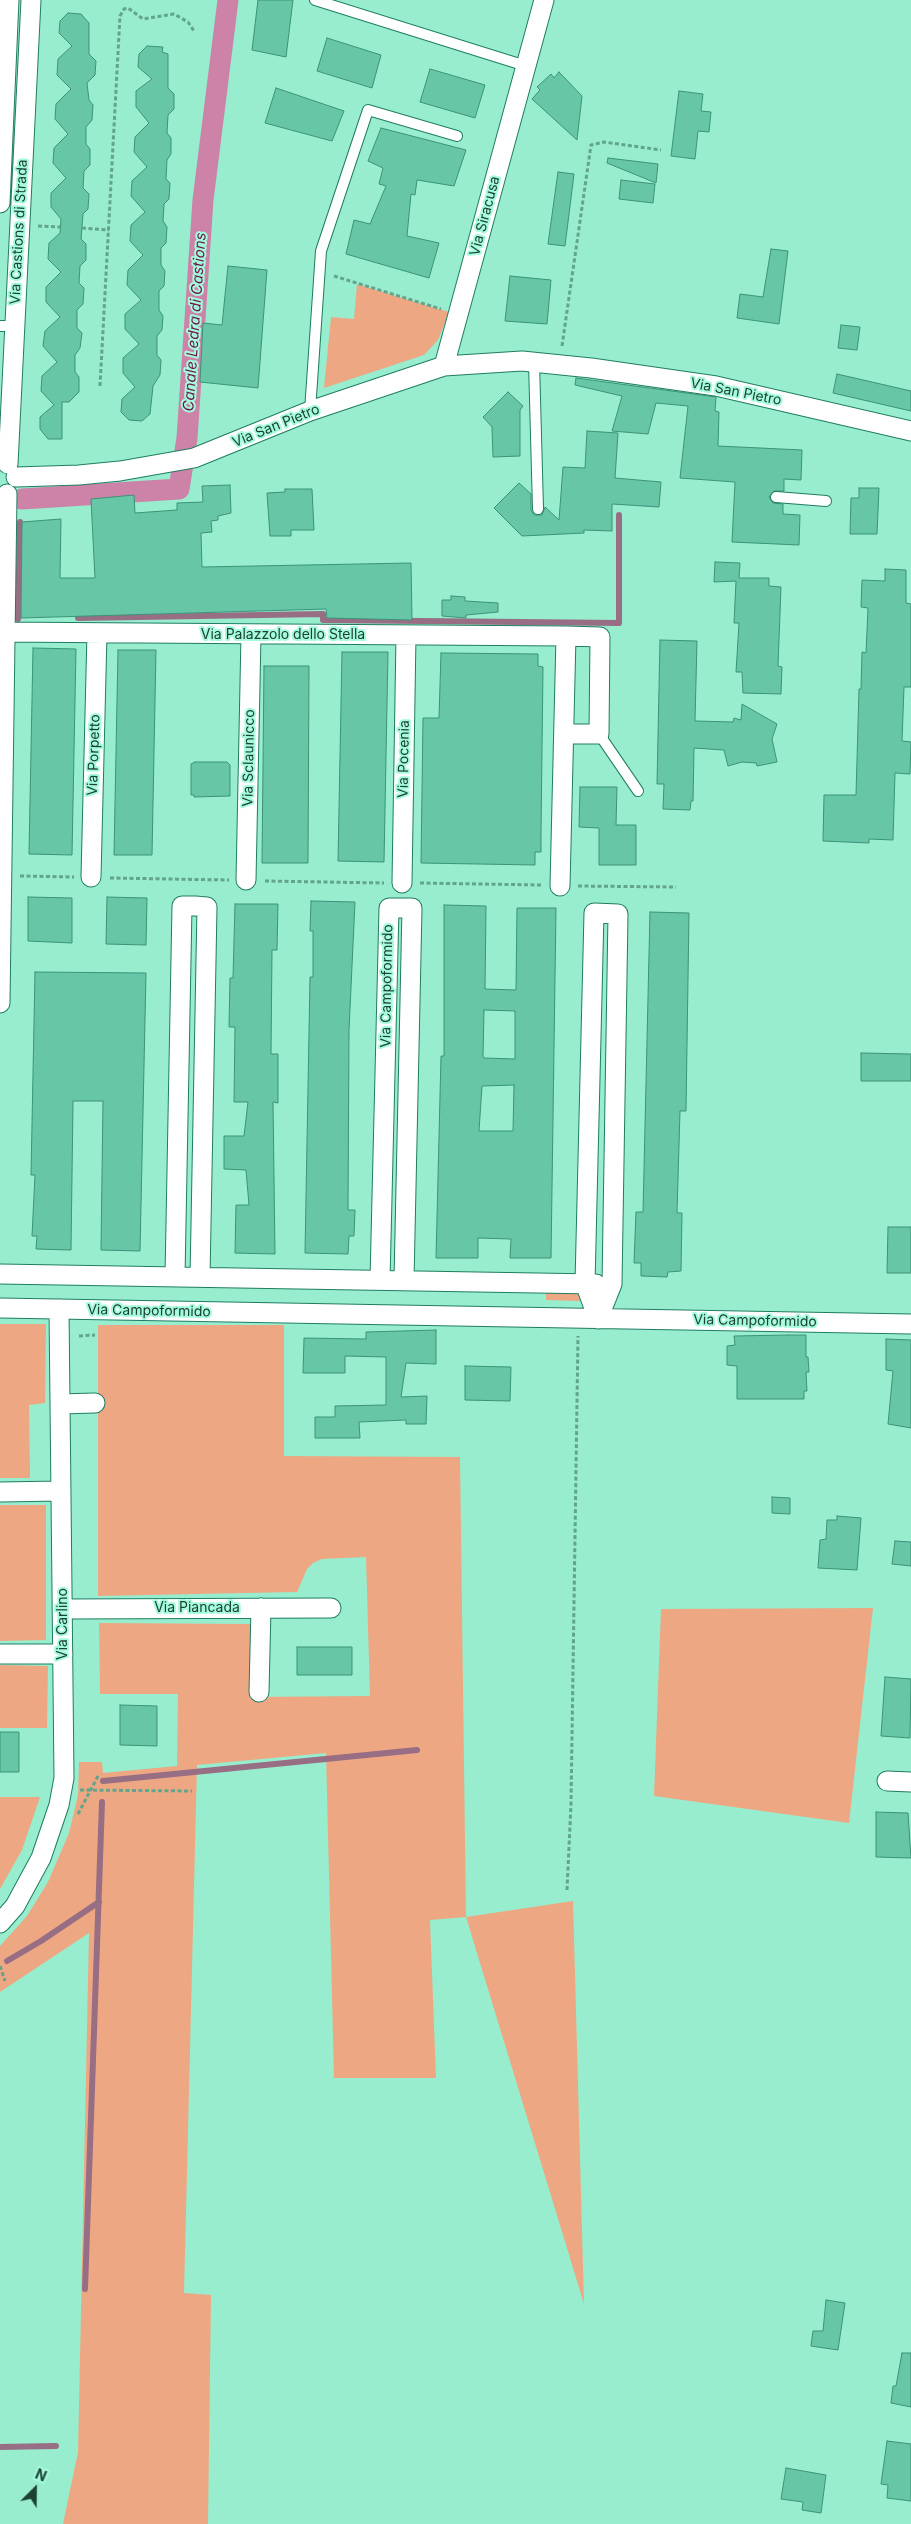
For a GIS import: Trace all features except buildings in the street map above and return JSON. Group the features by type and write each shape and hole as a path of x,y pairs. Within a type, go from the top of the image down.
{"street":[{"name":"Via Castions di Strada","path":"0,203 2,101 9,0"},
{"name":"Via Castions di Strada","path":"8,467 7,326 26,102 31,0"},
{"name":"Via Siracusa","path":"444,366 544,0"},
{"name":"Via San Pietro","path":"8,467 78,475 194,458 310,411 444,366 522,361 559,364 716,386 911,431"},
{"path":"0,1003 4,496 14,487 8,467"},
{"name":"Via Palazzolo dello Stella","path":"3,632 600,637 599,734"},
{"name":"Via Porpetto","path":"91,877 97,633"},
{"name":"Via Sclaunicco","path":"246,880 251,635"},
{"name":"Via Pocenia","path":"402,883 406,635"},
{"path":"560,886 566,636"},
{"path":"564,734 599,734"},
{"path":"175,1276 182,906 195,906 208,907 200,1277"},
{"name":"Via Campoformido","path":"380,1280 389,908 412,908 404,1280"},
{"path":"594,912 618,914 612,1284 598,1318 585,1283 594,912"},
{"path":"0,1274 612,1284"},
{"name":"Via Campoformido","path":"0,1308 911,1324"},
{"name":"Via Carlino","path":"0,1923 15,1906 41,1858 59,1806 64,1778 58,1309"},
{"path":"60,1404 96,1403"},
{"path":"0,1492 61,1491"},
{"path":"259,1692 261,1608"},
{"name":"Via Piancada","path":"63,1609 331,1608"},
{"path":"0,1654 63,1654"},
{"path":"887,1781 911,1782"}],"lane":[{"path":"315,0 526,66"},
{"path":"2,101 26,102"},
{"path":"310,411 321,251 368,110 457,136"},
{"path":"534,362 538,509"},
{"path":"776,498 826,500"},
{"path":"599,734 638,791"}],"path":[{"path":"100,386 121,13 128,8 143,19 174,14 188,22 194,31"},
{"path":"559,364 591,145 604,142 662,150"},
{"path":"82,228 109,230"},
{"path":"320,272 458,314"},
{"path":"2,876 676,887"},
{"path":"567,1890 572,1760 578,1318"},
{"path":"78,1336 96,1335"},
{"path":"104,1788 192,1791"},
{"path":"0,1966 5,1981"}],"shaded area":[{"path":"357,284 449,312 438,340 424,355 324,388 331,317 354,319"},
{"path":"546,1293 580,1294 580,1301 546,1300"},
{"path":"0,1324 46,1324 45,1403 29,1405 30,1478 0,1478"},
{"path":"98,1325 284,1325 284,1456 460,1457 466,1917 430,1920 436,2078 334,2078 326,1753 197,1765 184,2293 211,2295 208,2524 63,2524 78,2452 89,1933 0,1992 0,1946 27,1916 48,1882 69,1833 78,1795 79,1762 102,1762 103,1773 177,1766 178,1694 100,1694 99,1623 251,1624 250,1697 370,1696 366,1557 322,1559 313,1563 307,1569 297,1592 98,1596"},
{"path":"0,1505 46,1505 46,1640 0,1641"},
{"path":"873,1608 849,1823 654,1796 661,1609"},
{"path":"0,1665 48,1666 47,1728 0,1728"},
{"path":"0,1797 40,1797 22,1850 0,1889"},
{"path":"573,1901 584,2304 466,1917"}],"waterway":[{"name":"Canale Ledra di Castions","path":"22,499 179,489 187,438 203,200 228,0"},
{"path":"78,618 323,614 323,620 619,623 619,515"},
{"path":"18,619 20,522"},
{"path":"103,1781 417,1750"},
{"path":"85,2289 102,1802"},
{"path":"7,1961 41,1941 99,1902"},
{"path":"0,2447 56,2446"}]}
